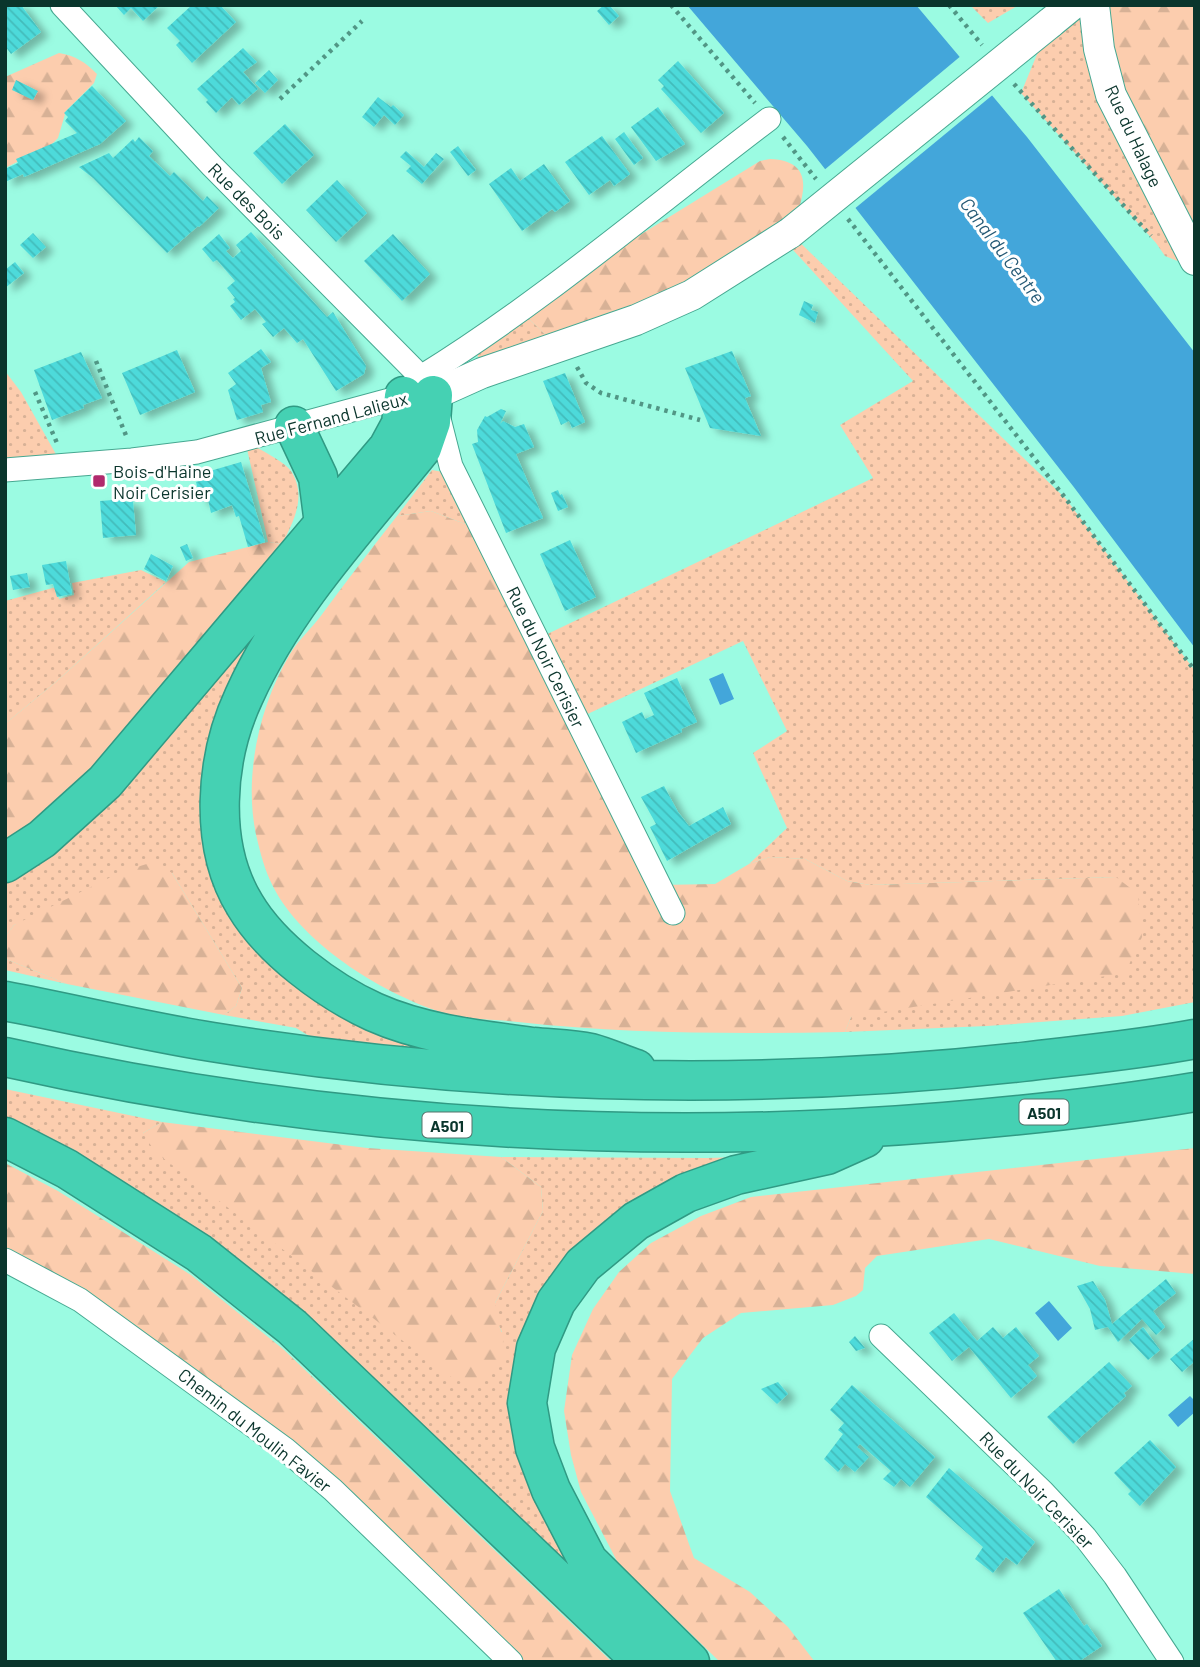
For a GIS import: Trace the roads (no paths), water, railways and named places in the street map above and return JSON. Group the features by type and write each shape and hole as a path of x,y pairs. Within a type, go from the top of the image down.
{"highway":[{"path":"5,863 42,839 106,782 396,437 404,411 419,389"},
{"path":"419,389 431,422 422,448 295,607 243,698 228,744 220,797 223,843 232,879 245,906 278,947 334,990 374,1012 416,1027 479,1040 592,1054 667,1080"},
{"path":"294,426 318,477 324,524"},
{"path":"5,1001 211,1042 343,1060 471,1073 592,1080 890,1074 1134,1049 1195,1039"},
{"name":"A501","path":"5,1057 196,1094 327,1112 466,1127 594,1133 731,1134 893,1126 1144,1101 1195,1092"},
{"path":"690,1662 588,1561 551,1490 535,1448 527,1403 536,1348 556,1302 583,1265 636,1221 686,1193 736,1175 827,1155 893,1126"},
{"path":"5,1137 67,1169 199,1254 292,1327 643,1662"}],"street":[{"name":"Rue des Bois","path":"62,5 419,389"},
{"name":"Rue du Halage","path":"1094,5 1099,48 1111,95 1195,261"},
{"name":"Rue Fernand Lalieux","path":"5,470 197,452 482,373 636,320 692,295 790,233 1061,14"},
{"name":"Rue Fernand Lalieux","path":"419,389 458,354 541,296 769,119"},
{"name":"Rue du Noir Cerisier","path":"419,389 451,466 673,913"},
{"name":"Chemin du Moulin Favier","path":"5,1260 80,1300 285,1449 333,1490 511,1662"},
{"name":"Rue du Noir Cerisier","path":"881,1336 1043,1492 1085,1537 1115,1576 1172,1662"}],"water":[{"name":"Canal du Centre","path":"687,5 916,5 1027,137 1195,353 1195,648 1073,486 807,146"},
{"path":"723,673 734,699 720,705 709,679"},
{"path":"1049,1301 1072,1328 1058,1341 1035,1313"},
{"path":"1190,1396 1195,1401 1195,1412 1178,1427 1168,1415"}],"place":[{"name":"Bois-d'Haine Noir Cerisier","path":"99,481"}]}
